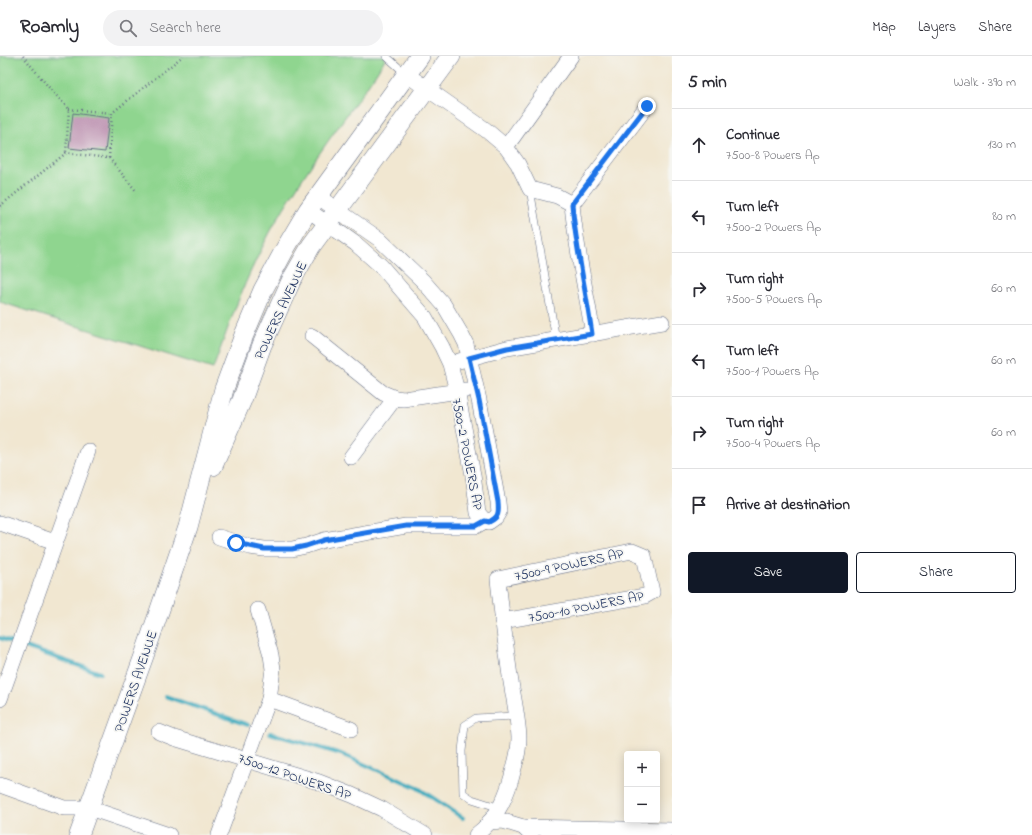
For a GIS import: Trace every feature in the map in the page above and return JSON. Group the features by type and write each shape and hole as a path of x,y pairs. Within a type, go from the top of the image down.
{"street":[{"name":"POWERS AVENUE","path":"188,527 224,389 263,290 285,249 313,203 420,56"},
{"name":"POWERS AVENUE","path":"80,835 188,527 242,400 262,345 291,281 311,246 334,217 450,56"},
{"path":"506,147 571,56"},
{"path":"406,74 486,130 506,147 518,164 530,189 557,196 572,204"},
{"path":"592,334 580,254 576,238 572,204 647,106"},
{"name":"7500-2 POWERS AP","path":"313,203 334,217 379,239 423,280 444,305 451,316 466,344 477,389 499,512 489,522 485,521 478,513 473,475 456,391 449,363 442,347 425,317 412,300 376,261 356,244 334,217"},
{"path":"449,363 507,348 662,322"},
{"path":"312,336 383,393 395,398 404,399 477,389"},
{"path":"351,457 395,398"},
{"path":"0,700 3,682 88,451"},
{"path":"219,537 250,547 264,549 292,549 324,540 406,526 476,526 485,521"},
{"path":"0,523 55,542"},
{"name":"7500-9 POWERS AP","path":"502,621 498,578 632,551 644,556 649,575"},
{"name":"7500-10 POWERS AP","path":"502,621 645,596 652,592 649,575"},
{"path":"219,835 269,699 272,669 271,655 258,610"},
{"path":"476,835 490,822 500,808 509,788 518,754 519,739 517,716 512,695 502,621"},
{"path":"269,699 352,729"},
{"name":"7500-12 POWERS AP","path":"159,732 319,782 382,809 425,835"},
{"path":"0,785 64,808 89,808 169,835"},
{"path":"490,822 503,822 527,831 672,830"}],"lane":[{"path":"386,56 406,74"},
{"path":"530,189 556,340"},
{"path":"500,808 472,799 463,793 462,751 465,725 476,718 517,716"}],"path":[{"path":"23,56 69,109 112,113 183,56"},
{"path":"0,206 66,152 69,109"},
{"path":"109,158 112,113"},
{"path":"66,152 109,158 137,192"}],"green space":[{"path":"0,56 387,56 298,186 270,232 245,284 213,369 0,302"}],"building":[{"path":"73,113 109,118 105,152 69,148"}],"waterway":[{"path":"0,638 100,673"},
{"path":"165,696 248,725"},
{"path":"270,733 341,754 418,788 463,818"}],"route":[{"path":"236,543 264,549 292,549 324,540 406,526 476,526 485,521 489,522 496,517 499,512 498,502 479,400 469,358 507,348 592,334 580,254 576,238 572,204 647,106"}]}
